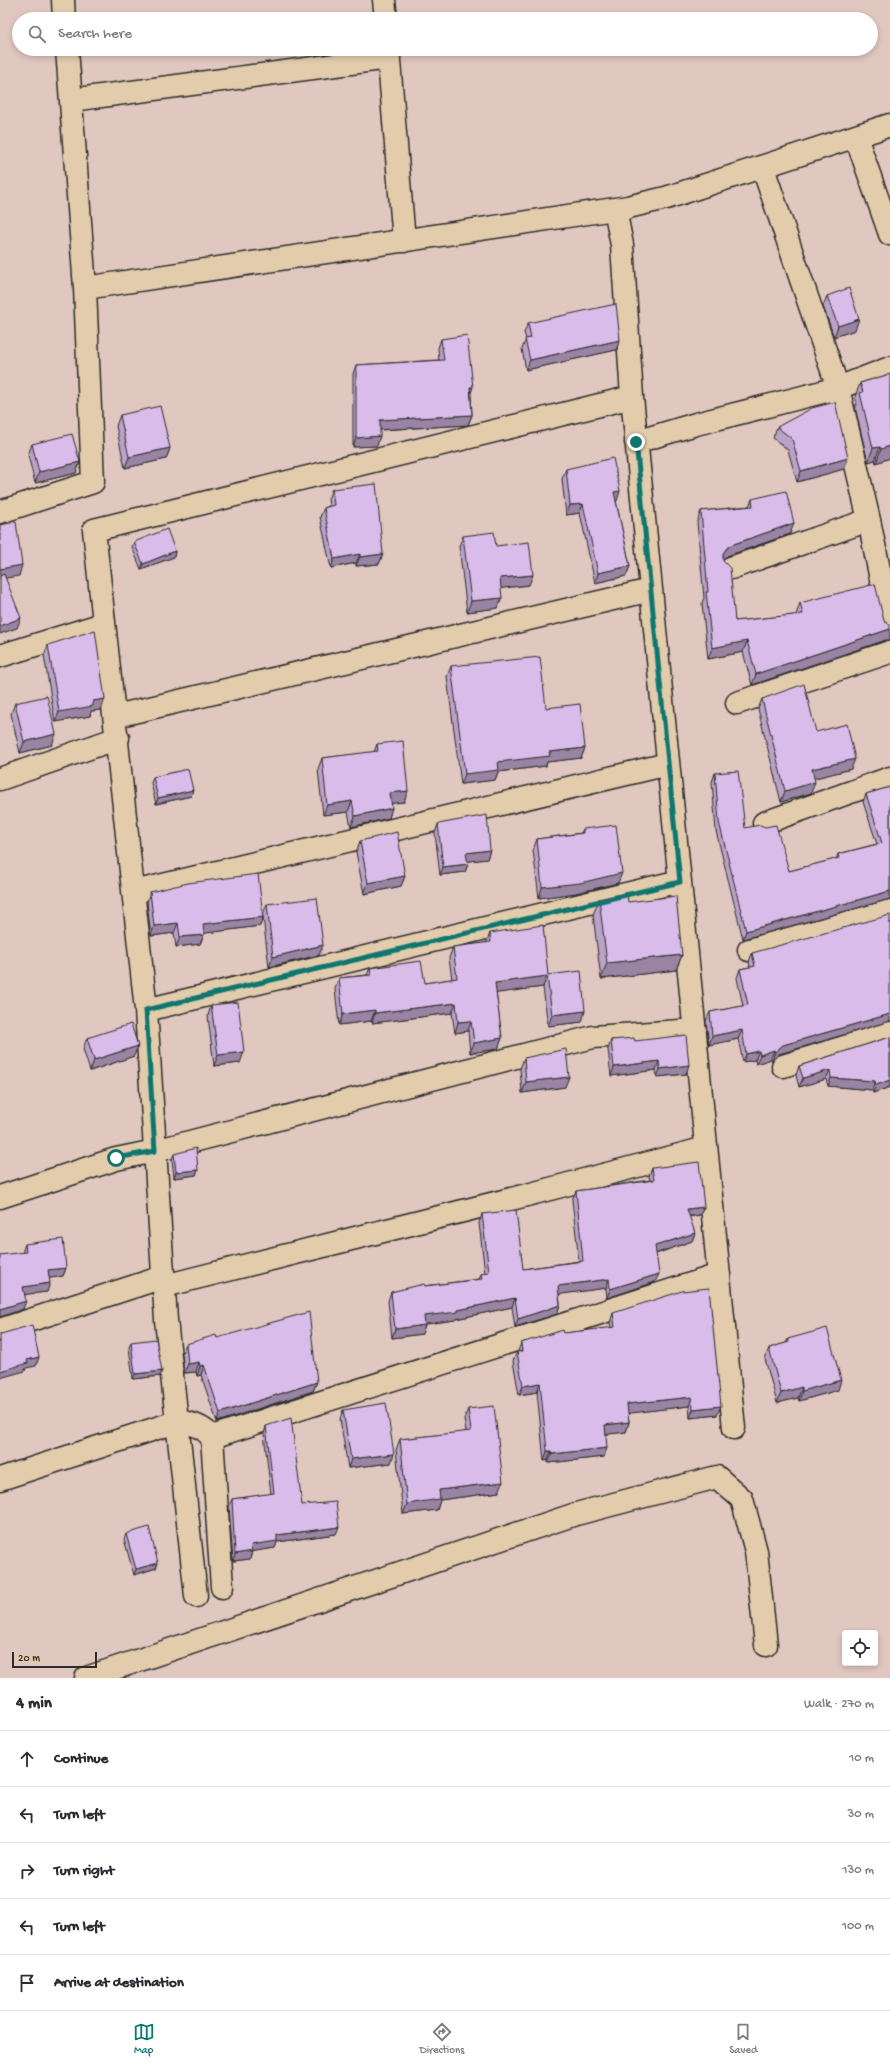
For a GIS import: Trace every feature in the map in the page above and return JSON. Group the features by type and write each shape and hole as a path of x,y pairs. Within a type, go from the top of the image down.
{"street":[{"path":"63,0 64,12"},
{"path":"384,0 385,12"},
{"path":"0,512 93,482 85,288 67,56"},
{"path":"70,100 368,56"},
{"path":"388,56 404,241"},
{"path":"85,288 628,207 666,198 763,168 890,125"},
{"path":"856,137 890,234"},
{"path":"763,168 838,388 870,520 890,624"},
{"path":"628,207 619,211 617,219 622,245 632,397 646,439 650,590 734,1428"},
{"path":"646,439 696,424 838,388 890,368"},
{"path":"196,1596 179,1421 166,1320 146,1010 116,716 103,624 94,530 632,397"},
{"path":"731,568 870,520"},
{"path":"116,716 650,590"},
{"path":"0,656 103,624"},
{"path":"737,703 890,652"},
{"path":"0,779 118,738"},
{"path":"134,892 668,764"},
{"path":"764,822 890,778"},
{"path":"146,1010 680,882"},
{"path":"749,950 890,911"},
{"path":"0,1197 116,1158 155,1151 593,1037 695,1030"},
{"path":"783,1066 890,1033"},
{"path":"0,1330 164,1281 523,1196 706,1148"},
{"path":"212,1437 719,1275"},
{"path":"0,1479 179,1421 196,1424 204,1428 212,1437 222,1587"},
{"path":"86,1678 576,1514 717,1477 742,1499 756,1551 766,1645"}],"building":[{"path":"849,288 859,319 838,326 827,296"},
{"path":"616,304 620,340 530,360 525,339 531,338 528,323"},
{"path":"467,335 473,387 470,387 472,415 380,420 380,436 356,438 356,365 444,360 441,339"},
{"path":"890,374 890,446 881,449 880,447 873,448 860,393 863,392 860,383"},
{"path":"835,402 848,458 801,471 792,439 777,427 812,408"},
{"path":"160,406 170,448 129,457 120,415"},
{"path":"72,434 80,462 39,472 32,444"},
{"path":"613,458 620,491 614,492 630,566 598,573 583,504 570,505 566,469"},
{"path":"376,484 383,554 360,557 360,554 334,559 324,508 334,505 332,489"},
{"path":"786,491 794,523 731,545 723,554 723,561 730,568 735,621 803,614 800,603 875,584 884,621 890,625 890,629 756,674 747,641 712,648 706,592 708,592 701,511 753,506 752,499"},
{"path":"16,522 22,565 0,569 0,525"},
{"path":"167,529 175,551 143,564 134,542"},
{"path":"494,532 496,546 529,542 533,575 500,578 502,598 471,601 463,536"},
{"path":"4,574 21,618 0,626 0,576"},
{"path":"95,630 105,699 93,701 93,706 59,712 48,645"},
{"path":"540,657 546,708 580,704 585,748 549,752 550,756 498,762 499,770 465,774 451,666"},
{"path":"804,684 816,732 847,724 855,759 812,769 815,782 785,791 762,699"},
{"path":"47,696 56,734 24,742 15,703"},
{"path":"403,741 408,791 390,793 392,808 355,816 352,801 327,805 322,758 378,751 377,744"},
{"path":"188,769 193,790 158,798 153,777"},
{"path":"738,771 745,828 760,825 765,827 776,825 789,871 839,858 838,854 882,843 866,794 890,787 890,891 746,931 719,822 715,773"},
{"path":"487,815 490,850 466,853 468,864 443,867 438,824"},
{"path":"616,825 622,873 580,883 542,887 537,839 583,833 583,829"},
{"path":"397,832 405,876 368,883 360,841"},
{"path":"258,874 263,917 203,924 204,935 180,937 178,923 154,926 150,892 188,883"},
{"path":"627,893 628,902 676,896 682,955 607,963 599,899"},
{"path":"317,898 323,945 273,957 267,904"},
{"path":"890,915 890,1014 783,1045 775,1052 774,1050 760,1055 759,1051 746,1054 742,1030 712,1036 710,1012 748,1005 740,969 755,966 752,953"},
{"path":"543,925 548,975 581,971 585,1011 552,1015 547,976 495,983 502,1038 474,1043 471,1021 458,1022 456,1003 375,1013 375,1010 343,1014 339,978 371,975 370,968 421,961 425,983 457,978 453,947 491,942 490,933"},
{"path":"238,1002 244,1052 218,1055 211,1005"},
{"path":"131,1024 138,1046 94,1060 87,1038"},
{"path":"686,1035 689,1065 660,1069 659,1061 614,1067 611,1040 634,1038 635,1041"},
{"path":"890,1037 890,1080 876,1085 875,1081 831,1078 830,1070 803,1078 799,1066"},
{"path":"566,1049 569,1077 526,1082 524,1058"},
{"path":"196,1148 198,1170 176,1172 174,1154"},
{"path":"699,1162 704,1207 687,1209 695,1233 655,1246 659,1274 610,1289 609,1279 558,1286 560,1305 518,1319 515,1298 458,1310 458,1312 424,1316 425,1325 395,1329 391,1292 424,1284 425,1286 482,1279 481,1274 489,1272 482,1214 516,1210 523,1269 583,1261 576,1191 654,1180 652,1168"},
{"path":"63,1239 66,1268 48,1270 50,1283 23,1287 26,1301 0,1309 0,1255 26,1252 25,1244"},
{"path":"709,1288 721,1406 693,1409 692,1397 627,1404 629,1422 605,1425 607,1448 552,1454 551,1451 547,1451 540,1383 523,1386 517,1352 522,1351 521,1343 563,1330 564,1333 615,1327 613,1313 682,1291"},
{"path":"309,1312 317,1382 220,1413 204,1365 200,1366 199,1362 188,1364 186,1344 216,1335 217,1338"},
{"path":"32,1325 39,1357 27,1360 28,1363 0,1371 0,1333 1,1334"},
{"path":"827,1328 841,1380 802,1391 802,1387 781,1393 769,1348 789,1342 788,1339"},
{"path":"156,1339 162,1371 135,1374 131,1342"},
{"path":"386,1403 394,1454 351,1459 343,1410"},
{"path":"494,1406 503,1482 439,1490 440,1499 407,1504 400,1439 471,1431 468,1409"},
{"path":"291,1418 302,1505 336,1502 339,1527 277,1535 277,1541 251,1545 252,1551 235,1554 232,1499 274,1493 266,1426"},
{"path":"149,1527 158,1563 136,1569 126,1534"}],"route":[{"path":"116,1158 155,1151 146,1010 680,882 636,442"}]}
